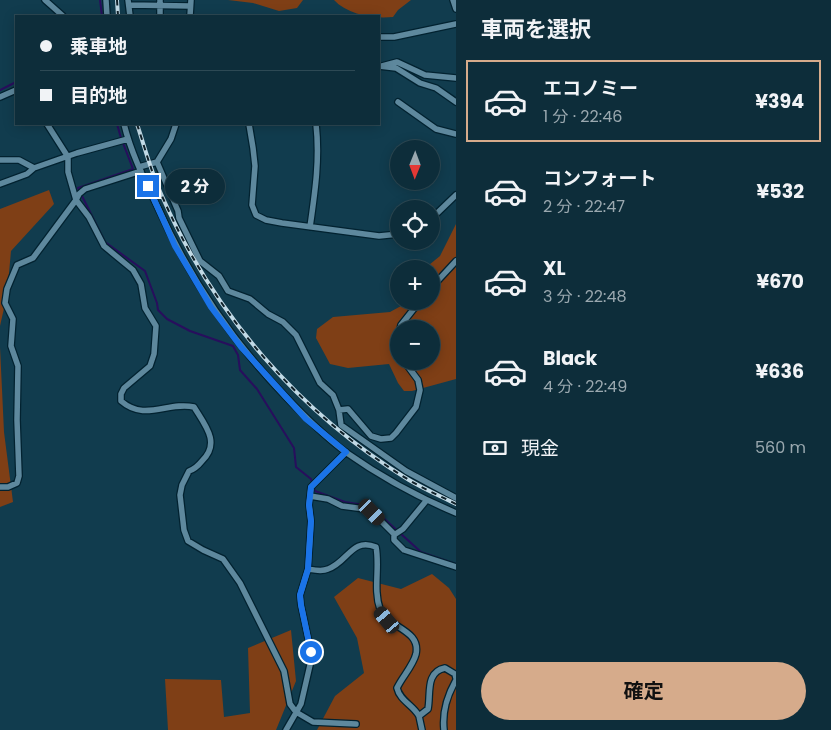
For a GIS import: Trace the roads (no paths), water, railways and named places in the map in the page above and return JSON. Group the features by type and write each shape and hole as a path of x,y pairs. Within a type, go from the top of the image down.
{"street":[{"path":"46,0 62,15"},
{"path":"106,0 107,15"},
{"path":"453,0 456,9"},
{"path":"129,3 191,3"},
{"path":"380,37 394,37 456,24"},
{"path":"380,66 397,62 425,75 456,78"},
{"path":"380,66 396,68 420,83 436,88 456,102"},
{"path":"0,97 15,90"},
{"path":"398,102 436,129 456,134"},
{"path":"48,125 68,157 68,172 76,200 89,217 104,246 133,270 141,284 145,308 156,326 154,354 150,366 124,388 121,394 121,401 128,408 146,411 163,410 176,406 194,407 206,425 212,442 209,455 189,471 182,485 180,495 184,530 188,540 203,550 223,559 240,583 284,671 290,704 296,712 313,722 356,724"},
{"path":"124,125 140,169 175,246 211,307 241,347 306,419 346,452 402,488 456,514"},
{"path":"0,487 8,487 17,483 19,476 18,366 11,346 13,319 5,303 7,289 17,265 33,258 79,194 85,189 157,162 176,125"},
{"path":"249,125 255,166 252,205 256,215 266,220 310,227 378,236 390,235"},
{"path":"310,227 317,172 318,144 316,125"},
{"path":"0,184 27,174 34,168 128,139"},
{"path":"0,160 19,160 34,168"},
{"path":"157,162 179,218 200,261 218,276 228,291 250,299 268,314 283,322 296,335 320,383 333,395 339,410 341,425 406,471 456,498"},
{"path":"440,210 456,195"},
{"path":"440,278 456,261"},
{"path":"339,410 348,409 371,436 381,439 390,438 396,434 416,407 420,390 418,380 411,370"},
{"path":"286,730 301,704 310,665 311,652 300,595 308,569 311,487 346,452"},
{"path":"310,496 328,499 342,506 365,509 372,512 394,534 394,540 404,550 456,567"},
{"path":"394,536 403,529 426,501"},
{"path":"308,569 328,569 346,557 357,545 366,543 376,547 378,602 381,612 387,620 412,636 416,645 416,653 413,660 397,688 399,696 419,716 422,730"},
{"path":"419,716 428,709 429,686 433,674 439,669 446,668 455,674 456,679 448,695 443,715 444,730"}],"waterway":[{"path":"100,0 102,15"},
{"path":"0,90 15,82"},
{"path":"117,125 121,138"},
{"path":"123,143 133,169 78,188 105,242 145,271 158,310 167,319 190,331 233,346 238,355 240,370 257,389 294,448 296,467 311,479 315,491 345,502 370,506 421,552 456,564"}],"railway":[{"path":"117,0 118,15"},
{"path":"137,125 158,187 183,239 207,280 234,320 263,357 296,392 331,424 369,453 409,480 456,504"}]}
